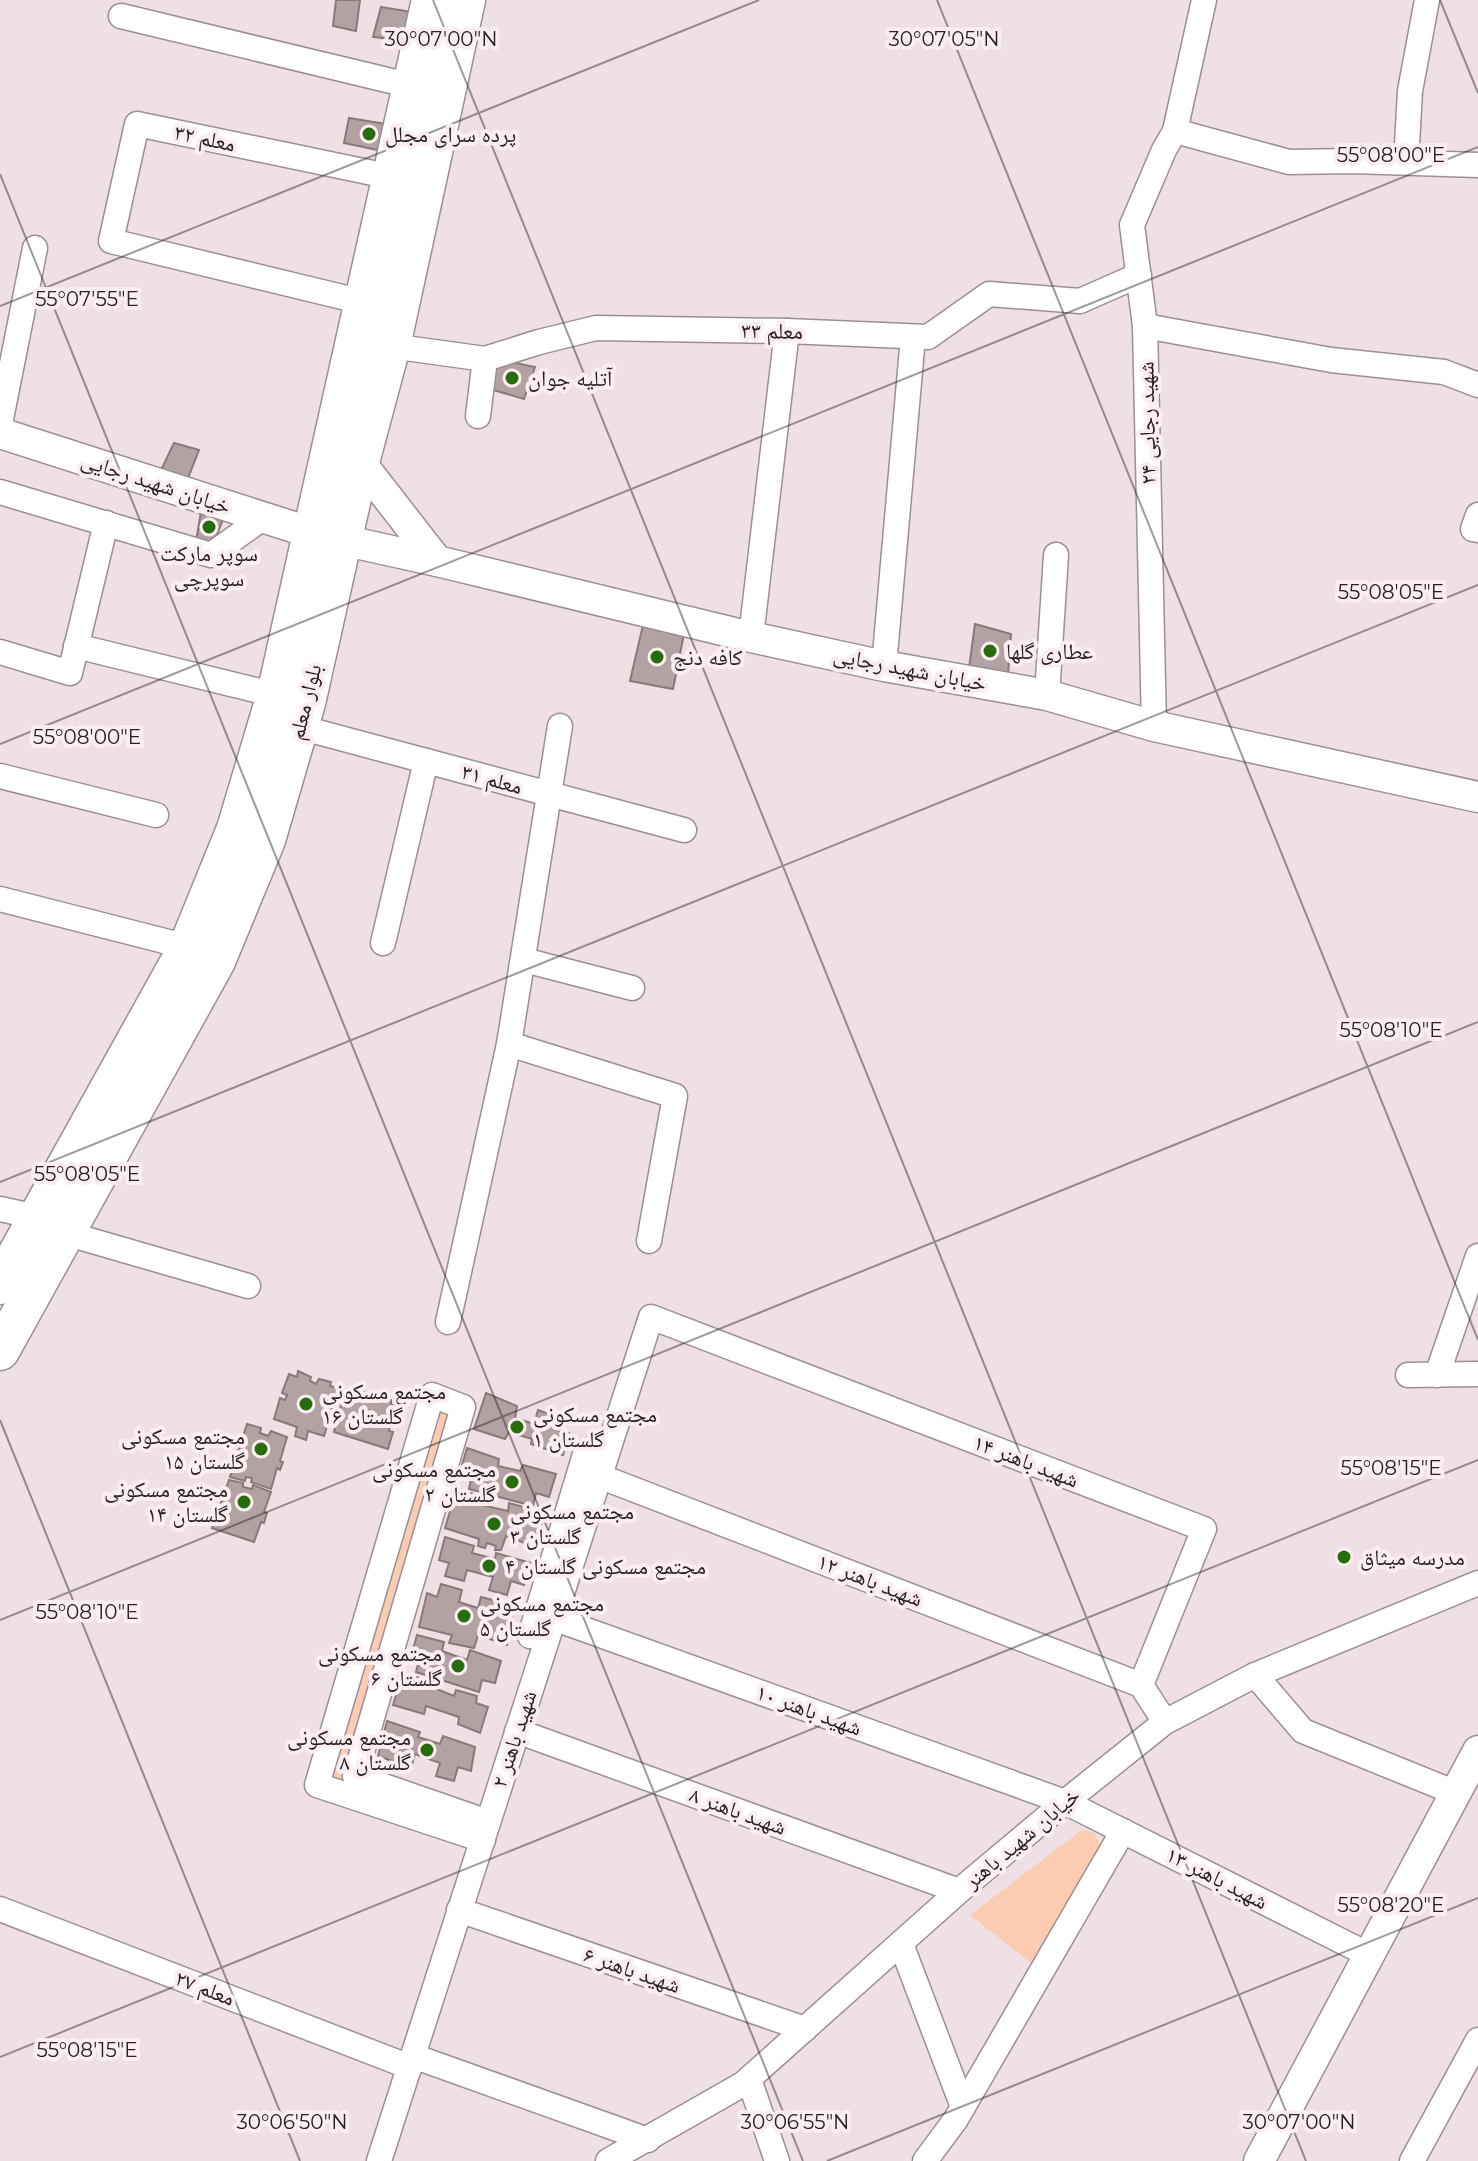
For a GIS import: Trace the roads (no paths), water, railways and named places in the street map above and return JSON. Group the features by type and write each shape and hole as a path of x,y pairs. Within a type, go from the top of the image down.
{"main road":[{"name":"بلوار معلم","path":"1,1283 51,1225 216,961 266,840 306,703 327,536 363,302 431,0"},
{"name":"بلوار معلم","path":"0,1351 51,1225 188,947 236,829 327,536 360,462 391,346 466,0"}],"street":[{"name":"شهید رجایی ۲۴","path":"1154,726 1145,326 1132,225 1175,131 1204,0"},
{"path":"1406,162 1410,91 1427,0"},
{"path":"121,16 412,86"},
{"name":"معلم ۳۲","path":"363,302 111,241 137,124 392,177"},
{"path":"1175,131 1289,162 1478,165"},
{"path":"0,424 35,248"},
{"name":"معلم ۳۳","path":"391,346 485,359 596,328 928,337 989,294 1080,301 1139,275"},
{"path":"1145,326 1331,360 1444,372 1478,385"},
{"path":"751,637 787,331"},
{"path":"884,666 913,337"},
{"path":"478,416 485,359"},
{"name":"خیابان شهید رجایی","path":"0,433 327,536 751,637 884,666 1047,695 1154,726 1478,797"},
{"path":"360,462 437,561"},
{"path":"0,492 211,555 264,517"},
{"path":"0,652 70,673 106,523"},
{"path":"1047,695 1056,555"},
{"path":"76,646 276,695"},
{"path":"448,1322 509,1044 560,726"},
{"name":"معلم ۳۱","path":"299,727 684,830"},
{"path":"383,943 426,761"},
{"path":"0,776 156,815"},
{"path":"0,899 188,947"},
{"path":"524,960 632,988"},
{"path":"509,1044 675,1096 649,1241"},
{"path":"0,1209 248,1286"},
{"path":"1437,1375 1478,1256"},
{"name":"شهید باهنر ۲","path":"379,2161 459,1910 482,1827 517,1731 651,1317"},
{"name":"شهید باهنر ۱۴","path":"651,1317 1204,1529 1141,1685"},
{"path":"1408,1375 1478,1374"},
{"path":"352,1786 463,1407 432,1395 317,1785 352,1786 482,1827 586,1451"},
{"name":"شهید باهنر ۱۲","path":"599,1476 1141,1685"},
{"name":"خیابان شهید باهنر","path":"608,2161 749,2079 959,1891 1165,1722 1255,1675 1478,1583"},
{"name":"شهید باهنر ۱۰","path":"553,1618 1065,1802"},
{"path":"1255,1675 1303,1731 1470,1773 1259,2161"},
{"path":"1141,1685 1165,1722"},
{"name":"شهید باهنر ۸","path":"517,1731 959,1891"},
{"name":"شهید باهنر ۱۳","path":"1065,1802 1369,1955"},
{"path":"925,2161 963,2107 1123,1831"},
{"name":"معلم ۲۷","path":"0,1909 412,2061 648,2140"},
{"name":"شهید باهنر ۶","path":"459,1910 805,2029"},
{"path":"901,1944 963,2107"},
{"path":"1412,2161 1478,2040"},
{"path":"749,2079 777,2161"}],"place":[{"name":"پرده سرای مجلل","path":"369,134"},
{"name":"آتلیه جوان","path":"512,378"},
{"name":"سوپر مارکت سوپرچی","path":"209,527"},
{"name":"عطاری گلها","path":"990,651"},
{"name":"کافه دنج","path":"657,657"},
{"name":"مجتمع مسکونی گلستان ۱۶","path":"306,1404"},
{"name":"مجتمع مسکونی گلستان ۱","path":"517,1427"},
{"name":"مجتمع مسکونی گلستان ۱۵","path":"261,1449"},
{"name":"مجتمع مسکونی گلستان ۲","path":"512,1482"},
{"name":"مجتمع مسکونی گلستان ۱۴","path":"244,1502"},
{"name":"مجتمع مسکونی گلستان ۳","path":"494,1524"},
{"name":"مدرسه میثاق","path":"1344,1557"},
{"name":"مجتمع مسکونی گلستان ۴","path":"489,1566"},
{"name":"مجتمع مسکونی گلستان ۵","path":"464,1616"},
{"name":"مجتمع مسکونی گلستان ۶","path":"458,1666"},
{"name":"مجتمع مسکونی گلستان ۸","path":"427,1750"}]}
